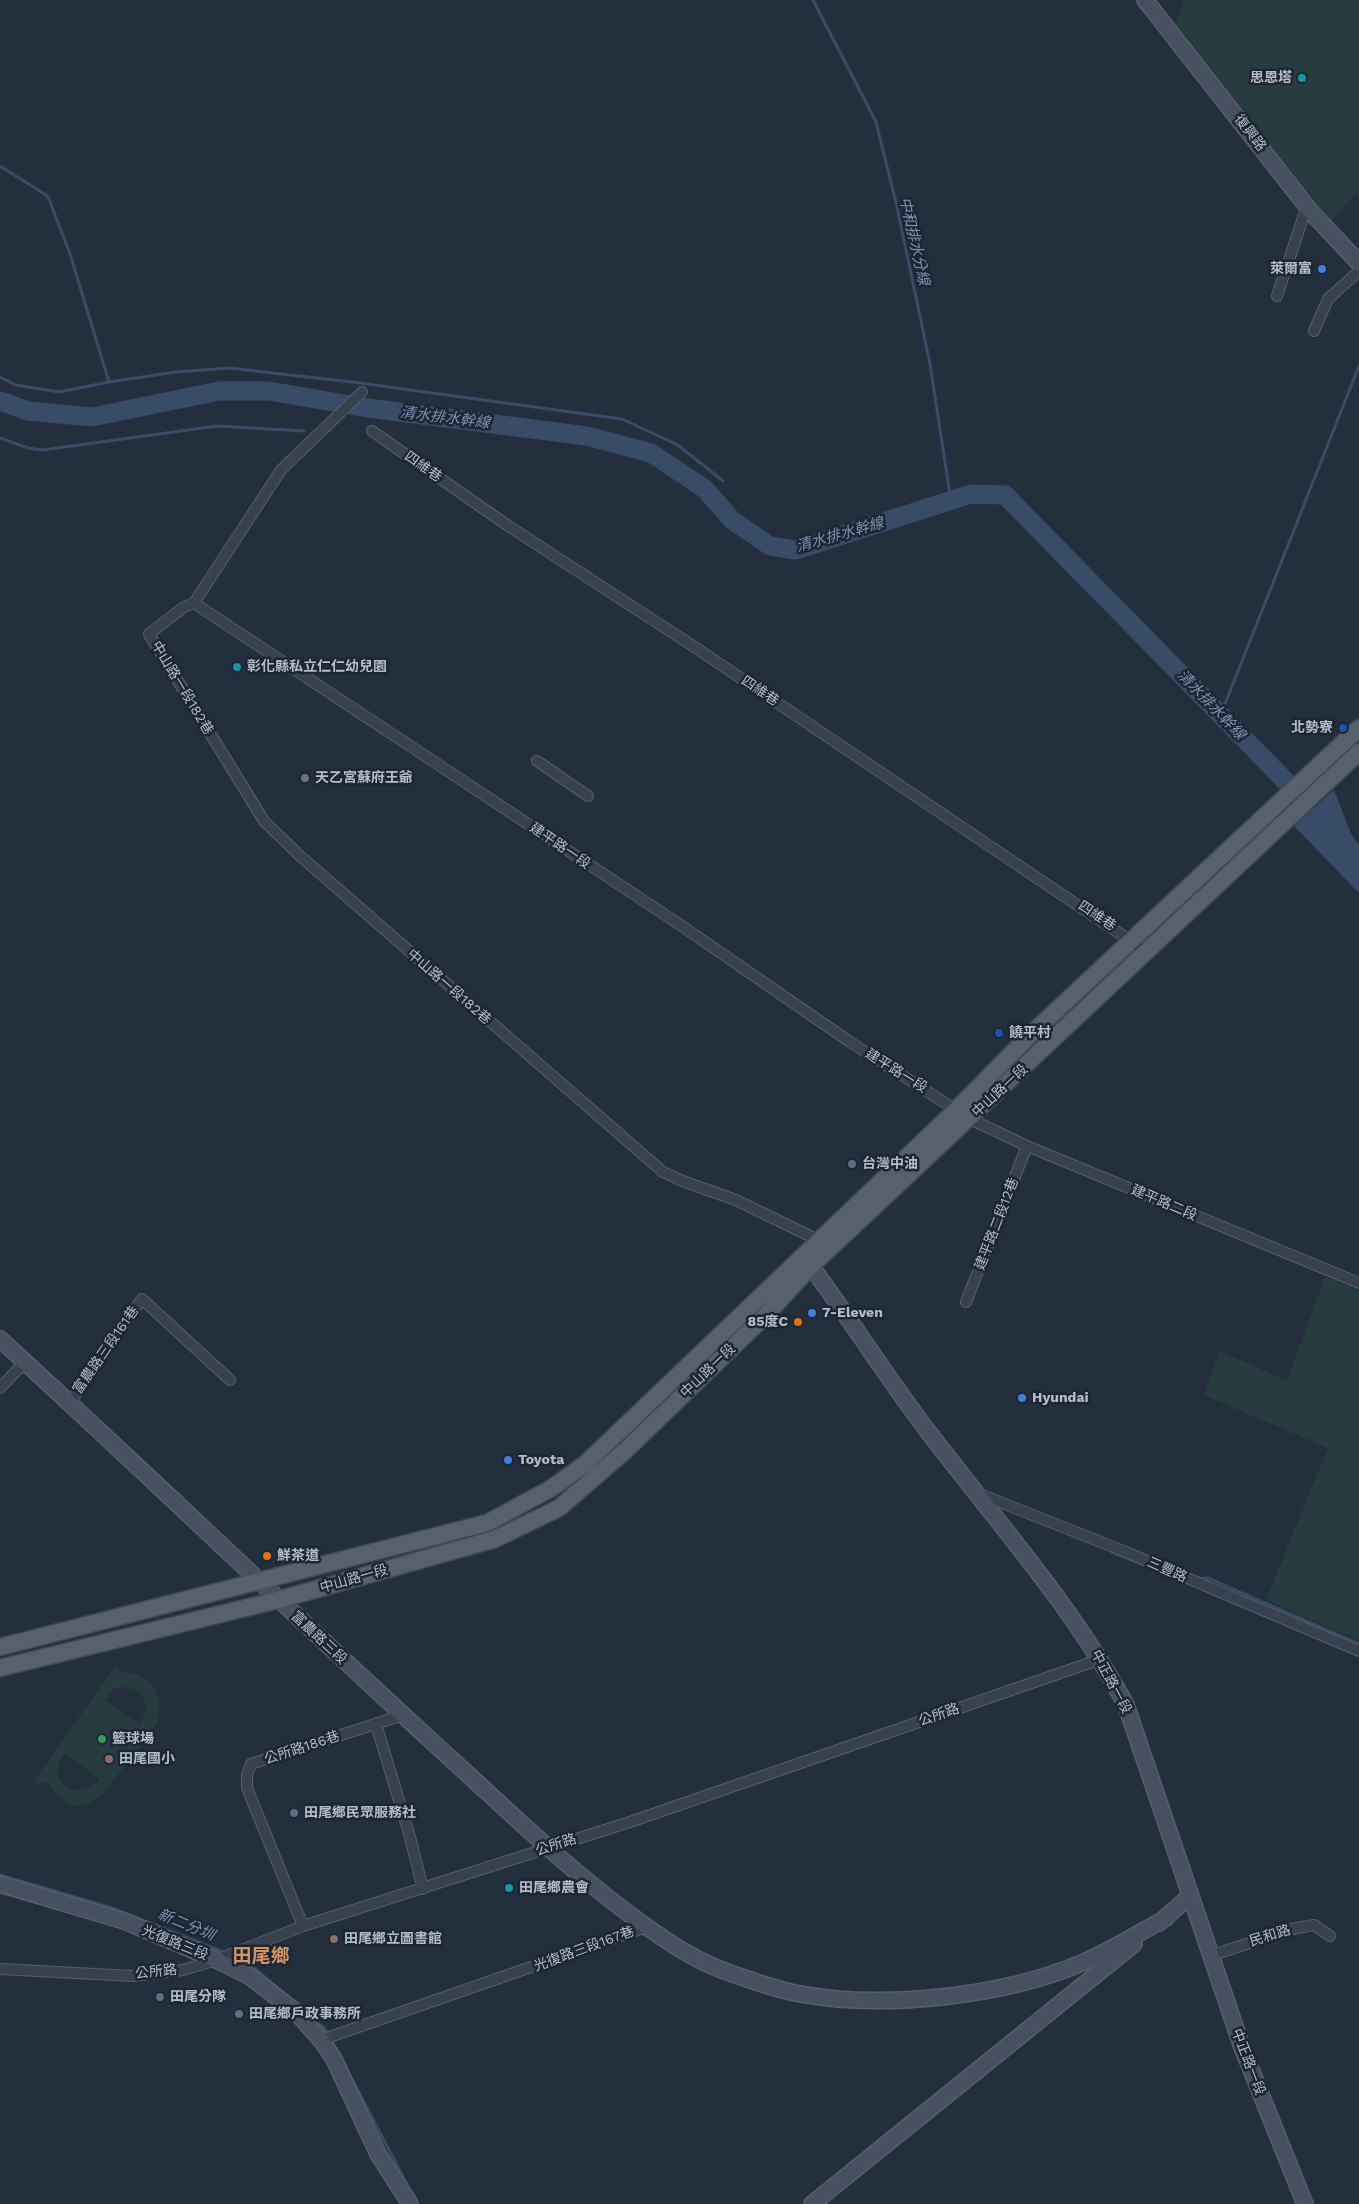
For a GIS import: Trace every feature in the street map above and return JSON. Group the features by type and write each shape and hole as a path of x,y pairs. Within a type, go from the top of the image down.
{"main road":[{"name":"中山路一段","path":"825,1244 1029,1036 1359,728"},
{"name":"中山路一段","path":"0,1647 487,1523 550,1489 584,1465 807,1260 970,1119 1359,752"},
{"name":"中山路一段","path":"0,1668 278,1600 495,1539 559,1508 626,1450 765,1316 807,1260"}],"street":[{"name":"復興路","path":"1145,0 1307,206 1359,263"},
{"path":"1277,296 1307,206"},
{"path":"1314,331 1328,299 1359,271"},
{"path":"194,603 281,470 362,392"},
{"name":"四維巷","path":"372,432 507,525 696,648 1132,940 1147,952"},
{"name":"中山路一段182巷","path":"194,603 184,607 149,634 264,822 299,855 663,1172 736,1200 825,1244"},
{"name":"建平路一段","path":"194,603 679,924 850,1042 970,1119"},
{"path":"537,761 588,796"},
{"name":"建平路二段","path":"970,1119 1027,1146 1359,1283"},
{"name":"建平路二段12巷","path":"966,1302 1027,1146"},
{"name":"中正路一段","path":"807,1260 911,1410 1070,1614 1101,1659 1126,1705 1242,2047 1305,2204"},
{"name":"富農路三段161巷","path":"71,1402 98,1358 142,1299 230,1380"},
{"name":"富農路三段","path":"0,1339 71,1402 278,1600 548,1848 612,1902 646,1927"},
{"path":"0,1388 25,1362"},
{"name":"三豐路","path":"974,1491 1359,1651"},
{"name":"公所路","path":"0,1969 133,1976 182,1970 216,1960 303,1926 630,1822 1101,1659"},
{"name":"公所路186巷","path":"303,1926 247,1788 247,1775 251,1764 403,1715"},
{"path":"376,1724 410,1837 423,1889"},
{"name":"光復路三段","path":"0,1884 124,1922 216,1960 249,1976 295,2011 321,2040 334,2059 382,2163 410,2204"},
{"path":"812,2204 1166,1918 1190,1896"},
{"name":"光復路三段167巷","path":"321,2040 646,1927 678,1950 730,1973 796,1993 874,2001 949,1997 1030,1980 1082,1963 1166,1918"},
{"name":"民和路","path":"1210,1956 1292,1929 1314,1925 1330,1936"},
{"path":"1082,1963 1093,1972 1092,1978"}],"green space":[{"path":"1184,0 1359,0 1359,196 1356,193 1331,221 1176,24"},
{"path":"1325,1277 1359,1291 1359,1640 1266,1600 1328,1448 1204,1395 1220,1351 1287,1381"},
{"path":"115,1667 120,1671 137,1675 150,1682 154,1687 158,1700 158,1721 147,1738 99,1797 89,1803 79,1805 69,1803 58,1795 46,1781 39,1784 33,1782","holes":["119,1687 134,1689 141,1694 147,1708 140,1724 105,1700 111,1690","64,1753 99,1779 100,1779 81,1790 73,1790 66,1787 60,1781 58,1773 59,1764"]}],"water":[{"path":"1334,790 1351,834 1359,845 1359,893 1294,826"}],"waterway":[{"name":"中和排水分線","path":"813,0 876,122 897,207 930,364 951,501"},
{"path":"0,166 46,195 49,199 70,254 109,382"},
{"path":"1221,714 1359,366"},
{"path":"0,377 16,385 59,392 176,372 229,368 352,382 622,419 678,445 723,481"},
{"name":"清水排水幹線","path":"0,401 28,411 92,417 219,391 269,391 368,408 587,436 651,453 705,489 732,520 770,546 796,550 971,494 1005,495 1305,801"},
{"path":"0,438 28,448 43,450 217,426 304,431"},
{"path":"1112,1552 1183,1580"},
{"path":"1199,1579 1208,1578 1359,1644"},
{"name":"新二分圳","path":"0,1875 109,1907 226,1953"},
{"name":"新二分圳","path":"234,1956 245,1960 281,1991"},
{"name":"新二分圳","path":"306,2013 324,2028 337,2050"},
{"name":"新二分圳","path":"341,2058 412,2194"}],"place":[{"name":"思恩塔","path":"1302,78"},
{"name":"萊爾富","path":"1322,269"},
{"name":"彰化縣私立仁仁幼兒園","path":"237,667"},
{"name":"北勢寮","path":"1343,728"},
{"name":"天乙宮蘇府王爺","path":"305,778"},
{"name":"饒平村","path":"999,1033"},
{"name":"台灣中油","path":"852,1164"},
{"name":"7-Eleven","path":"812,1313"},
{"name":"85度C","path":"798,1322"},
{"name":"Hyundai","path":"1022,1398"},
{"name":"Toyota","path":"508,1460"},
{"name":"鮮茶道","path":"267,1556"},
{"name":"籃球場","path":"102,1739"},
{"name":"田尾國小","path":"109,1759"},
{"name":"田尾鄉民眾服務社","path":"294,1813"},
{"name":"田尾鄉農會","path":"509,1888"},
{"name":"田尾鄉立圖書館","path":"334,1939"},
{"name":"田尾分隊","path":"160,1997"},
{"name":"田尾鄉戶政事務所","path":"239,2014"}],"district":[{"name":"田尾鄉","path":"261,1956"}]}
